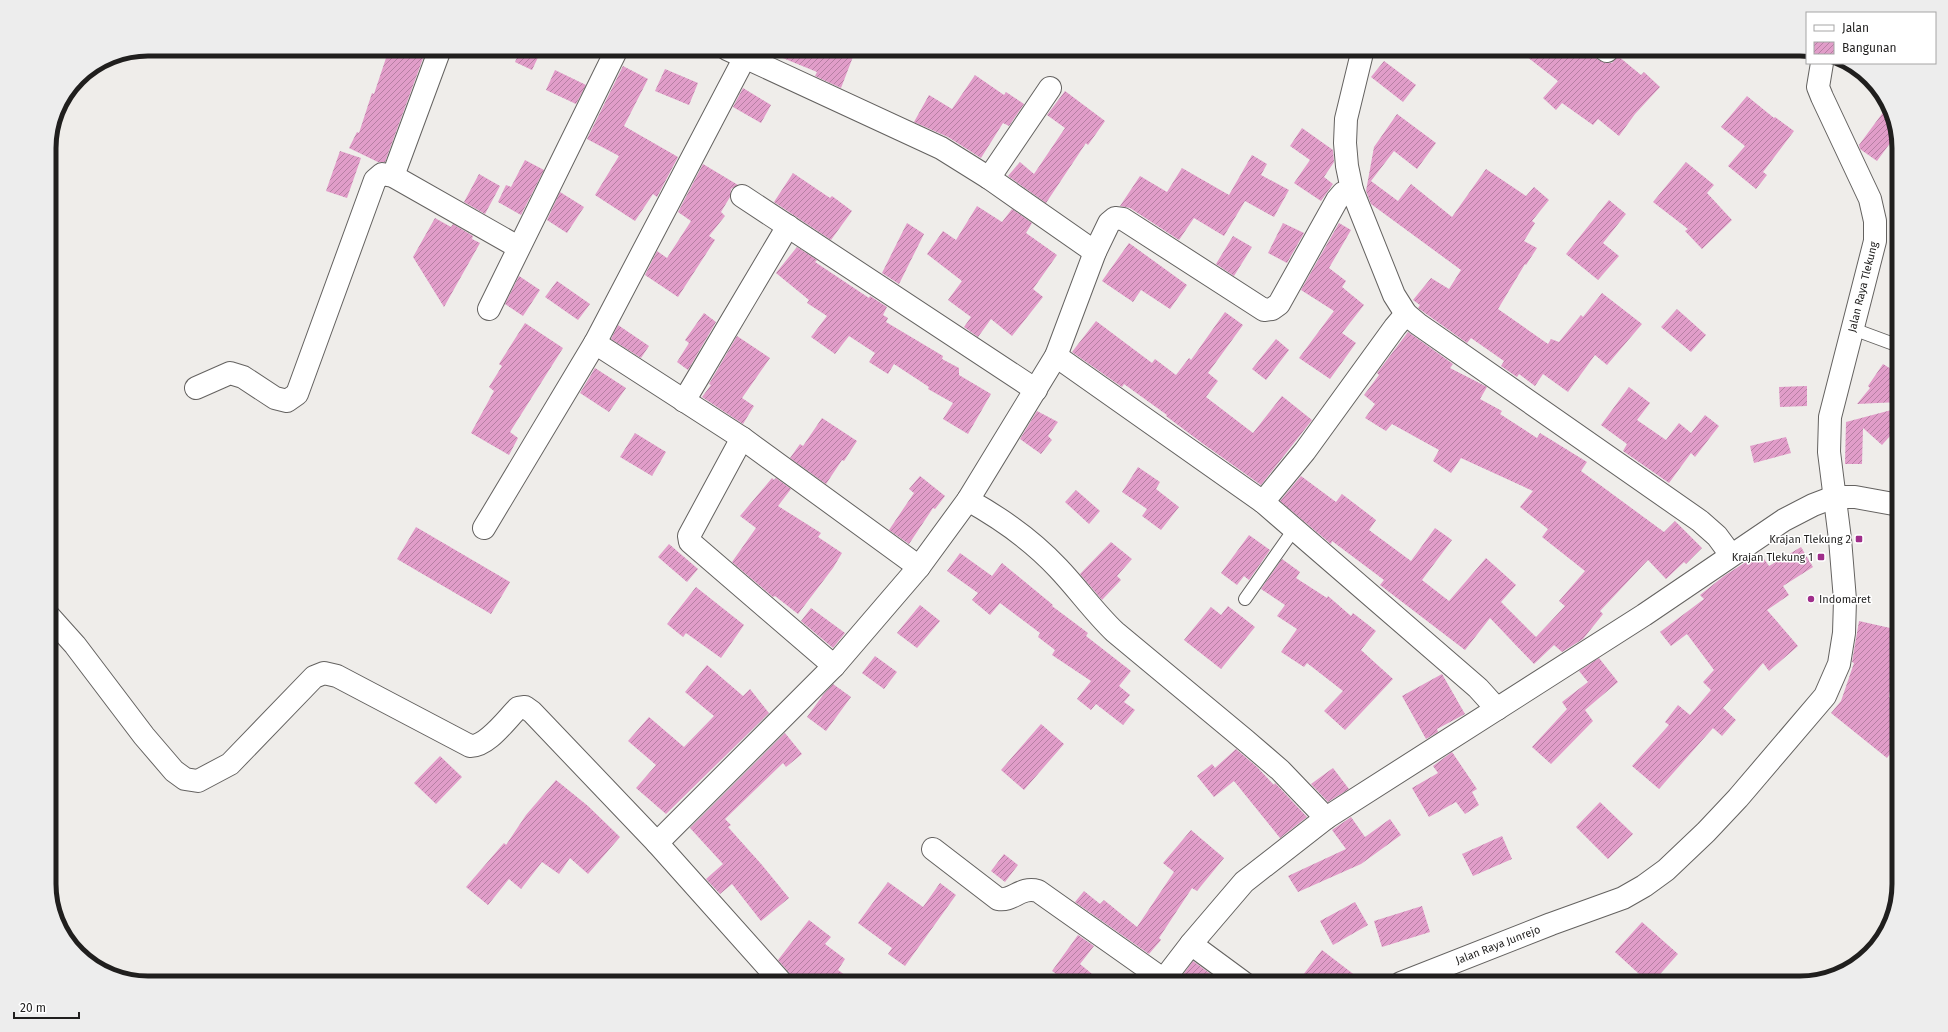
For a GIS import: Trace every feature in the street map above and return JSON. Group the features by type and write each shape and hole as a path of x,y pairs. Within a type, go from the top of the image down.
{"street":[{"path":"392,176 437,56"},
{"path":"488,309 613,56"},
{"path":"484,528 595,343 735,56"},
{"path":"742,56 941,148 989,178 1095,252"},
{"path":"1361,56 1346,119 1346,166 1352,190 1394,295 1406,314 1425,329 1700,521 1716,536 1731,555"},
{"name":"Jalan Raya Tlekung","path":"1551,924 1623,898 1666,870 1738,798 1825,696 1839,664 1844,633 1844,580 1829,452 1830,417 1875,241 1875,221 1870,199 1818,87 1822,64"},
{"path":"989,178 1050,88"},
{"path":"196,388 230,374 243,377 275,398 287,401 297,394 376,180 382,174 392,176 518,247"},
{"path":"657,843 834,666 919,567 968,500 1056,356 1095,252 1109,223 1115,218 1122,219 1264,310 1272,309 1279,304 1337,200 1343,193 1352,190"},
{"path":"742,196 1036,390"},
{"path":"684,401 788,226"},
{"path":"1263,502 1305,451 1406,314"},
{"path":"595,343 742,438 919,567"},
{"path":"1056,356 1263,502 1295,528 1478,688 1497,709"},
{"path":"742,438 689,536 690,542 834,666"},
{"path":"1167,976 1191,944 1244,882 1326,818 1644,615 1784,520 1813,505 1834,497 1855,497 1892,504"},
{"path":"968,500 999,517 1038,547 1059,568 1097,615 1115,632 1246,740 1280,770 1326,818"},
{"path":"56,624 75,645 112,696 149,742 174,771 185,779 198,781 230,764 314,677 324,673 337,676 470,746 477,746 485,742 518,708 525,707 532,712 657,843 776,976"},
{"path":"933,849 998,899 1003,900 1028,889 1038,891 1156,976"},
{"name":"Jalan Raya Junrejo","path":"1419,976 1551,924"},
{"path":"1191,944 1234,976"}],"lane":[{"path":"1853,329 1892,343"},
{"path":"1244,599 1295,528"}],"building":[{"path":"387,56 424,56 385,162 378,162 349,148 357,132 359,133 372,93 374,94"},
{"path":"518,56 539,56 532,70 515,62"},
{"path":"778,56 853,56 841,88 815,76 817,72"},
{"path":"1526,56 1594,56 1606,63 1612,63 1618,56 1641,75 1644,72 1660,87 1635,114 1619,136 1598,119 1593,125 1562,103 1556,110 1543,98 1558,81"},
{"path":"1384,61 1416,85 1403,102 1371,77"},
{"path":"623,66 648,79 624,126 678,157 657,197 653,194 635,221 595,195 619,156 587,139"},
{"path":"665,69 698,83 689,105 655,91"},
{"path":"555,70 586,85 576,104 546,90"},
{"path":"975,75 1004,95 1006,92 1024,104 1009,126 1003,123 981,158 948,137 914,122 929,95 952,109"},
{"path":"743,88 771,105 761,123 733,107"},
{"path":"1065,91 1105,121 1088,145 1086,143 1046,203 1008,176 1020,162 1034,174 1065,128 1047,115"},
{"path":"1747,96 1774,118 1775,117 1794,131 1763,172 1767,175 1756,189 1728,166 1745,146 1721,127"},
{"path":"1884,111 1892,141 1877,161 1860,149 1859,145"},
{"path":"1397,114 1436,143 1417,169 1394,151 1371,181 1398,201 1411,184 1452,217 1486,169 1526,196 1534,187 1549,200 1532,221 1535,223 1524,241 1537,248 1526,265 1525,264 1498,309 1548,344 1551,339 1559,342 1581,315 1583,317 1602,293 1642,324 1607,365 1595,355 1568,392 1543,374 1535,386 1519,374 1517,377 1501,366 1504,361 1471,338 1467,343 1418,308 1420,305 1413,300 1431,278 1449,289 1461,270 1371,204 1366,191 1374,147"},
{"path":"1302,128 1333,150 1334,162 1324,177 1333,184 1321,201 1294,183 1310,160 1290,146"},
{"path":"340,151 361,158 347,198 326,191"},
{"path":"1252,155 1267,164 1261,175 1289,190 1274,217 1245,201 1224,236 1194,218 1179,240 1130,208 1120,206 1140,176 1167,192 1182,168 1229,195"},
{"path":"525,160 544,170 521,215 498,202 506,185 511,187"},
{"path":"1686,162 1714,185 1707,193 1732,220 1702,249 1685,231 1688,229 1653,202"},
{"path":"703,164 738,185 731,189 730,197 721,212 725,216 709,236 715,240 678,297 645,275 657,251 667,258 691,221 678,212"},
{"path":"793,173 830,198 832,196 852,211 831,240 774,202"},
{"path":"479,174 500,186 485,214 464,202"},
{"path":"560,192 584,207 567,233 547,220"},
{"path":"1609,200 1626,214 1603,243 1619,256 1598,280 1566,254"},
{"path":"977,206 1002,222 1012,209 1032,223 1026,233 1057,255 1033,289 1043,297 1012,336 991,319 978,337 964,327 971,317 948,300 962,281 927,254 943,231 956,240"},
{"path":"435,218 451,227 453,224 473,236 472,239 480,243 444,307 413,257"},
{"path":"907,223 924,234 899,284 882,273"},
{"path":"1283,223 1304,233 1287,263 1268,253"},
{"path":"1339,223 1351,230 1329,268 1346,281 1342,287 1364,305 1342,333 1356,343 1330,379 1299,358 1334,311 1301,290"},
{"path":"1233,236 1252,247 1234,276 1216,264"},
{"path":"1129,243 1187,285 1170,309 1141,290 1133,302 1102,281"},
{"path":"797,247 817,260 815,262 869,298 870,296 887,307 883,315 888,318 886,322 943,356 942,359 959,368 959,375 991,394 968,434 943,419 953,403 928,389 929,387 894,364 888,374 869,362 875,353 849,336 835,354 811,337 827,316 807,303 809,300 776,273"},
{"path":"519,276 540,290 523,316 505,304"},
{"path":"557,281 590,304 578,320 545,297"},
{"path":"1677,309 1706,335 1691,352 1661,327"},
{"path":"1225,312 1243,325 1208,373 1218,381 1206,397 1253,433 1282,396 1312,420 1261,485 1202,443 1166,416 1167,415 1124,384 1122,387 1072,352 1096,321 1152,363 1155,359 1176,375 1189,358 1191,360"},
{"path":"704,313 716,322 688,370 677,362 689,343 685,340"},
{"path":"525,323 563,348 510,432 518,438 509,455 471,433 494,391 489,387 502,366 499,364"},
{"path":"618,325 649,346 641,358 611,339"},
{"path":"1408,332 1453,364 1450,368 1487,387 1480,399 1502,411 1500,414 1537,438 1540,433 1587,462 1581,471 1664,532 1675,521 1702,548 1686,564 1684,562 1666,579 1648,560 1600,611 1603,614 1583,639 1562,652 1554,645 1534,664 1490,618 1465,650 1380,585 1384,580 1332,541 1331,544 1280,501 1301,476 1336,502 1342,494 1376,520 1369,530 1411,561 1435,528 1452,540 1422,580 1449,601 1486,558 1516,585 1501,602 1536,637 1565,606 1559,601 1585,571 1542,537 1548,529 1520,507 1533,491 1461,458 1451,473 1433,461 1439,450 1392,424 1386,431 1365,418 1375,404 1364,395 1379,375 1377,373"},
{"path":"737,336 770,358 742,398 754,406 743,424 702,397 711,385 709,384"},
{"path":"1276,339 1289,350 1266,380 1252,369"},
{"path":"1883,364 1892,370 1892,402 1857,404 1870,388 1868,386"},
{"path":"595,368 626,388 609,412 580,393"},
{"path":"1807,386 1807,406 1780,407 1779,387"},
{"path":"1629,387 1650,403 1637,420 1666,440 1679,423 1691,433 1705,415 1719,426 1695,457 1691,453 1669,483 1623,451 1627,444 1601,425"},
{"path":"1892,410 1892,434 1882,445 1863,428 1862,464 1845,464 1846,422"},
{"path":"1037,411 1058,422 1048,436 1052,440 1041,454 1020,439"},
{"path":"822,418 857,441 826,484 790,458 800,444 803,446"},
{"path":"635,433 666,452 652,476 620,457"},
{"path":"1786,437 1791,453 1754,463 1750,446"},
{"path":"1138,467 1160,482 1156,489 1179,507 1161,530 1142,516 1147,509 1122,492"},
{"path":"920,476 945,496 935,509 933,508 909,544 889,530 914,493 909,489"},
{"path":"772,478 774,480 776,478 791,489 778,506 821,533 818,537 842,553 833,568 798,614 775,596 773,597 732,562 756,528 740,516"},
{"path":"1076,490 1100,511 1089,524 1065,502"},
{"path":"416,527 510,582 491,614 397,559"},
{"path":"1249,535 1270,550 1249,580 1244,576 1237,585 1221,573"},
{"path":"1111,542 1132,559 1117,576 1121,580 1102,600 1080,574"},
{"path":"669,544 698,569 687,582 658,557"},
{"path":"1801,547 1813,567 1783,586 1789,595 1767,610 1798,646 1769,671 1763,663 1723,708 1736,720 1722,736 1713,728 1659,789 1632,766 1669,725 1665,722 1678,705 1690,715 1711,690 1703,682 1714,670 1687,634 1671,646 1660,632 1704,599 1700,595 1724,576 1760,553 1769,566"},
{"path":"960,553 992,576 1002,563 1053,605 1052,606 1088,633 1086,636 1131,671 1119,686 1130,695 1124,702 1135,710 1123,725 1096,704 1091,710 1077,699 1091,681 1052,655 1055,650 1038,637 1040,633 1000,603 990,615 972,600 978,593 947,571"},
{"path":"1282,559 1300,572 1296,578 1327,598 1328,596 1351,616 1353,613 1376,631 1361,650 1393,679 1345,730 1324,711 1343,691 1307,663 1304,667 1281,652 1297,629 1277,616 1285,605 1261,589"},
{"path":"696,587 744,625 721,658 686,633 683,637 667,624"},
{"path":"920,605 940,621 917,648 897,633"},
{"path":"1228,606 1255,627 1221,669 1184,640 1211,607 1221,615"},
{"path":"811,608 845,633 833,648 801,621"},
{"path":"1859,621 1892,628 1892,679 1889,697 1892,699 1892,751 1887,758 1831,713 1841,701 1854,663 1852,662"},
{"path":"875,656 897,672 884,689 862,673"},
{"path":"1599,658 1618,682 1585,710 1593,721 1551,764 1532,747 1567,709 1562,702 1588,682 1579,671"},
{"path":"707,665 743,696 750,689 769,713 666,814 636,788 656,765 628,741 649,717 684,747 714,716 685,692"},
{"path":"1442,674 1465,714 1437,729 1438,732 1426,739 1402,696"},
{"path":"833,684 851,697 826,731 807,717"},
{"path":"1041,724 1064,744 1024,790 1001,770"},
{"path":"785,733 802,754 786,767 783,763 725,819 731,825 728,827 789,898 761,921 732,884 720,894 706,879 723,864 690,828"},
{"path":"1236,749 1257,767 1274,785 1275,783 1307,817 1280,838 1234,781 1214,797 1197,776 1212,764 1215,768"},
{"path":"1452,752 1477,789 1472,792 1479,805 1465,814 1456,802 1429,817 1412,788 1438,773 1433,766"},
{"path":"440,756 462,777 436,804 414,783"},
{"path":"1333,768 1349,789 1328,802 1311,784"},
{"path":"556,780 588,806 620,837 588,874 570,858 559,874 542,862 521,889 509,879 488,905 466,887 504,843 506,845 526,815"},
{"path":"1600,802 1633,834 1608,859 1576,827"},
{"path":"1351,817 1365,837 1390,819 1401,835 1361,864 1298,892 1288,876 1346,849 1332,830"},
{"path":"1191,830 1224,858 1197,891 1192,888 1159,938 1161,940 1149,954 1075,902 1084,891 1100,904 1104,900 1137,927 1174,872 1163,863"},
{"path":"1502,836 1512,859 1473,876 1462,854"},
{"path":"1004,854 1018,865 1005,882 991,871"},
{"path":"888,882 923,907 940,883 956,895 905,966 888,954 892,948 858,923"},
{"path":"1355,902 1368,925 1333,945 1320,921"},
{"path":"1422,906 1430,932 1382,947 1374,921"},
{"path":"809,920 831,937 825,944 845,959 838,970 846,976 792,976 778,960"},
{"path":"1642,922 1678,954 1658,976 1641,976 1615,952"},
{"path":"1078,935 1094,946 1080,964 1095,976 1059,976 1052,971"},
{"path":"1322,950 1356,976 1302,976"},
{"path":"1193,961 1213,976 1182,976"}],"place":[{"name":"Krajan Tlekung 2","path":"1859,539"},
{"name":"Krajan Tlekung 1","path":"1821,557"},
{"name":"Indomaret","path":"1811,599"}]}
